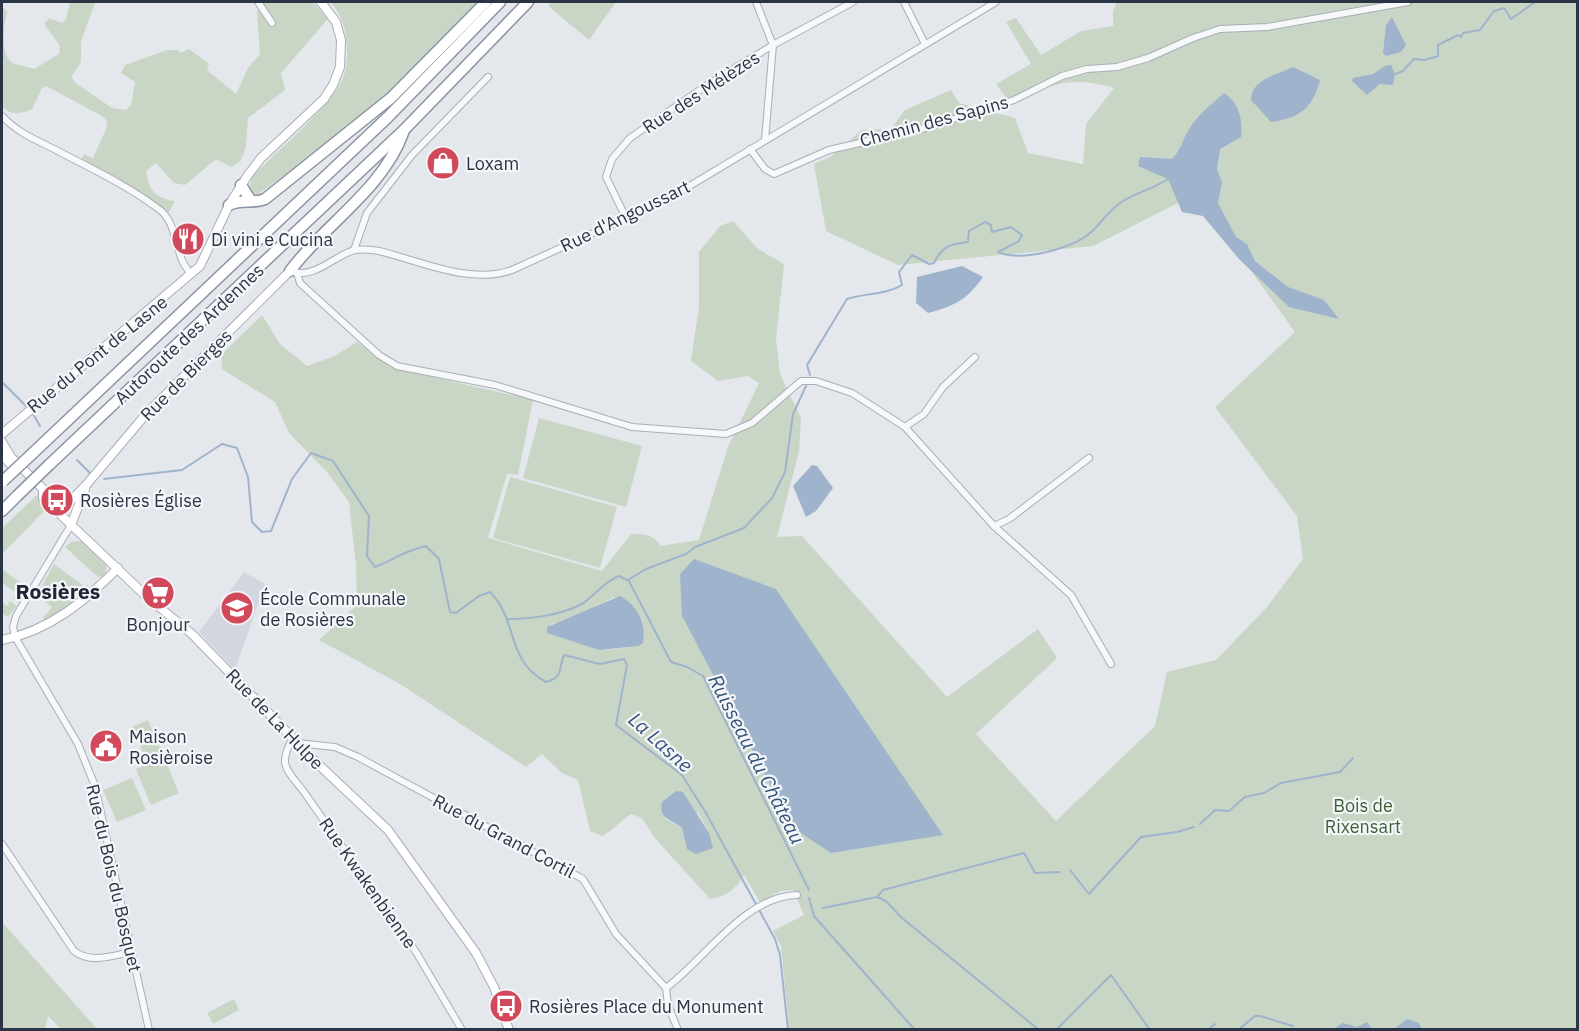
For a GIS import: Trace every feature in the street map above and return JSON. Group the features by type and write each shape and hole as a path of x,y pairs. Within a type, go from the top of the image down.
{"highway":[{"path":"229,205 265,199 349,134 435,56 486,2"},
{"name":"Autoroute des Ardennes","path":"2,481 388,117 500,2"},
{"name":"Autoroute des Ardennes","path":"2,511 404,130 528,2"},
{"path":"293,272 302,255 364,191 398,148 404,130"},
{"path":"241,185 251,201"}],"street":[{"path":"258,2 272,23"},
{"name":"Rue du Pont de Lasne","path":"2,434 192,274 206,258 229,205 261,158 324,99 333,85 342,57 341,40 333,17 321,2"},
{"path":"756,2 773,45 765,140"},
{"name":"Rue des Mélèzes","path":"627,218 606,181 612,159 624,144 695,93 773,45 853,2"},
{"path":"904,2 925,44"},
{"name":"Rue d'Angoussart","path":"293,272 319,268 354,250 379,250 465,273 490,275 512,270 668,199 996,2"},
{"name":"Chemin des Sapins","path":"750,148 765,169 774,174 829,150 925,128 1014,100 1062,76 1087,69 1117,67 1148,58 1220,29 1266,27 1408,2"},
{"path":"354,250 367,213 412,155 488,77"},
{"path":"2,116 24,135 112,182 161,212 171,227 183,266 192,274"},
{"path":"293,272 300,283 379,355 397,366 495,385 610,422 642,429 726,434 752,423 790,388 804,380 852,393 889,414 905,427 994,526 1071,595 1111,664"},
{"name":"Rue de Bierges","path":"60,512 147,413 293,272"},
{"path":"905,427 924,414 943,387 975,357"},
{"name":"Rue de La Hulpe","path":"2,442 11,457 43,489 43,498 192,634 393,837 476,953 494,987 509,1029"},
{"path":"2,455 43,498"},
{"path":"994,526 1009,519 1089,458"},
{"name":"Rue de Bierges","path":"70,525 87,484"},
{"path":"15,637 13,627 16,616 70,525"},
{"path":"2,640 44,626 70,612 118,568"},
{"name":"Rue du Bois du Bosquet","path":"15,637 72,733 91,776 101,807 149,1029"},
{"name":"Rue du Grand Cortil","path":"295,740 335,747 583,879 616,934 666,988"},
{"name":"Rue Kwakenbienne","path":"295,740 284,757 286,770 304,792 416,952 462,1029"},
{"path":"2,844 75,951 84,958 92,959 131,952"},
{"path":"678,1029 668,1005 666,988 733,925 783,896 797,895"}],"shaded area":[{"name":"École Communale de Rosières","path":"244,572 265,584 235,670 199,632"}],"green space":[{"path":"70,2 95,3 81,41 81,62 72,76 74,82 112,108 126,110 131,105 135,82 121,73 125,65 167,50 177,50 181,53 189,49 209,64 207,70 236,94 248,68 260,54 257,11 265,2 313,2 328,19 281,73 285,90 248,118 246,147 237,164 231,167 216,159 185,185 174,183 156,163 146,171 149,184 154,192 162,198 175,201 169,212 81,161 84,154 93,158 107,127 106,120 102,116 46,86 42,88 32,109 16,113 2,106 2,6 7,12 4,38 8,58 13,63 34,69 59,54 60,46 44,24 49,18 62,23 66,19"},
{"path":"330,2 478,2 413,73 350,129 258,194 250,193 251,178 323,107 343,79 347,62 345,34 339,14"},
{"path":"552,2 616,2 589,40 548,6"},
{"name":"Bois de Rixensart","path":"1117,2 1577,2 1577,1029 789,1029 781,946 773,931 804,915 793,890 781,891 760,902 744,875 730,891 710,899 654,837 642,818 631,814 602,836 590,831 578,780 562,773 542,754 526,767 400,684 319,640 357,605 356,565 349,502 327,472 289,433 275,402 222,369 221,355 262,315 280,344 307,366 335,356 357,342 393,368 533,400 518,475 507,474 488,538 602,571 631,534 652,537 660,546 699,540 728,447 759,383 748,376 718,381 691,361 699,307 699,252 720,226 733,221 758,249 784,264 776,339 780,374 801,418 799,451 777,537 802,536 947,697 1038,629 1057,658 976,734 1056,821 1155,726 1167,672 1216,660 1267,607 1303,559 1297,516 1215,407 1295,332 1196,194 1093,246 898,265 826,231 814,164 830,157 862,130 891,129 905,110 951,90 959,103 1015,118 1028,153 1083,164 1086,124 1114,88 1072,82 1049,87 1010,103 996,84 1031,64 1006,22 1016,18 1041,55 1081,31 1113,26 1113,11","holes":["776,589 819,654 793,828 682,616","614,597 639,646 607,650 550,624 570,620","698,813 709,833 684,835 682,828 664,818"]},
{"path":"539,418 642,446 626,507 523,478"},
{"path":"510,477 617,507 600,568 493,538"},
{"path":"37,495 48,507 2,554 2,528"},
{"path":"82,541 104,561 106,571 104,576 98,577 65,547 71,542"},
{"path":"54,564 85,587 87,585 91,588 71,605 45,620 43,618 52,607 37,595"},
{"path":"2,569 29,589 18,603 13,598 16,593 2,583"},
{"path":"10,601 17,606 8,617 2,614 2,602 7,606"},
{"path":"148,720 162,752 146,759 132,727"},
{"path":"164,757 179,793 151,805 136,769"},
{"path":"132,778 146,810 117,822 103,790"},
{"path":"2,922 97,1029 61,1029 48,1016 45,1029 2,1029"},
{"path":"234,999 239,1010 213,1024 207,1013"}],"water":[{"path":"1392,17 1406,45 1401,52 1386,56 1383,53 1386,25"},
{"path":"1391,65 1395,74 1393,85 1380,84 1367,95 1352,81 1353,78 1373,74"},
{"path":"1293,67 1320,80 1317,90 1304,110 1290,118 1271,122 1251,100 1252,93 1260,82"},
{"path":"1224,93 1236,106 1240,118 1241,137 1220,149 1217,169 1222,182 1218,203 1236,237 1247,244 1255,261 1288,287 1324,300 1339,319 1289,307 1239,259 1203,216 1182,212 1168,179 1138,166 1140,157 1172,159 1196,120"},
{"path":"962,266 983,277 965,297 953,305 928,313 916,303 917,277"},
{"path":"812,465 817,466 833,488 816,511 806,517 793,486"},
{"path":"694,559 776,589 943,835 831,853 793,828 682,616 680,574"},
{"path":"620,596 632,605 642,622 644,636 643,643 639,646 599,650 547,633 547,627"},
{"path":"676,791 683,792 709,833 713,848 696,854 687,849 682,828 666,818 662,812 662,802"},
{"path":"1407,1019 1419,1023 1422,1029 1394,1029"},
{"path":"1367,1022 1372,1029 1339,1029 1336,1027 1343,1023 1357,1027"}],"waterway":[{"path":"1395,74 1403,71 1414,59 1425,60 1438,56 1438,45 1458,35 1461,37 1463,33 1480,30 1494,11 1504,8 1511,19 1535,2"},
{"path":"810,375 807,365 847,299 889,291 902,285 899,272 912,255 929,264 934,263 940,253 948,247 968,242 969,231 985,222 991,225 992,232 1011,227 1022,235 1019,241 998,252 1019,256 1059,249 1082,239 1123,201 1168,179"},
{"name":"La Lasne","path":"2,382 26,406"},
{"path":"628,580 646,569 686,554 695,547 744,528 772,498 785,472 793,414 806,386"},
{"name":"La Lasne","path":"33,414 40,426"},
{"name":"La Lasne","path":"104,479 182,470 222,444 237,448 248,477 252,522 262,532 271,531 292,479 311,453 333,461 369,516 367,556 375,567 426,546 439,559 450,612 456,613 479,596 490,592 505,615 524,663 546,682 556,678 560,672 564,655 600,664 624,659 627,665 616,725 682,775 706,813 775,939 780,955 788,1030"},
{"name":"La Lasne","path":"77,460 90,473"},
{"name":"Ruisseau du Château","path":"508,619 536,617 565,611 582,604 604,585 619,576 629,581 671,662 687,667 703,676 809,890"},
{"path":"1200,824 1215,810 1229,811 1245,797 1264,793 1281,783 1340,772 1353,758"},
{"path":"1070,870 1089,894 1141,837 1194,827"},
{"path":"823,908 877,897 883,890 1024,853 1035,873 1060,872"},
{"path":"877,897 886,901 902,918 1039,1030"},
{"name":"Ruisseau du Château","path":"809,898 814,916 915,1030"},
{"path":"1056,1030 1111,975 1150,1030"},
{"name":"Ruisseau du Château","path":"1238,1030 1255,1016 1293,1026"},
{"path":"1207,1030 1215,1024"}],"place":[{"name":"Loxam","path":"443,163"},
{"name":"Di vini e Cucina","path":"188,239"},
{"name":"Rosières Église","path":"57,500"},
{"name":"Bonjour","path":"158,593"},
{"name":"École Communale de Rosières","path":"237,608"},
{"name":"Maison Rosièroise","path":"106,746"},
{"name":"Rosières Place du Monument","path":"506,1006"}],"district":[{"name":"Rosières","path":"58,591"}]}
